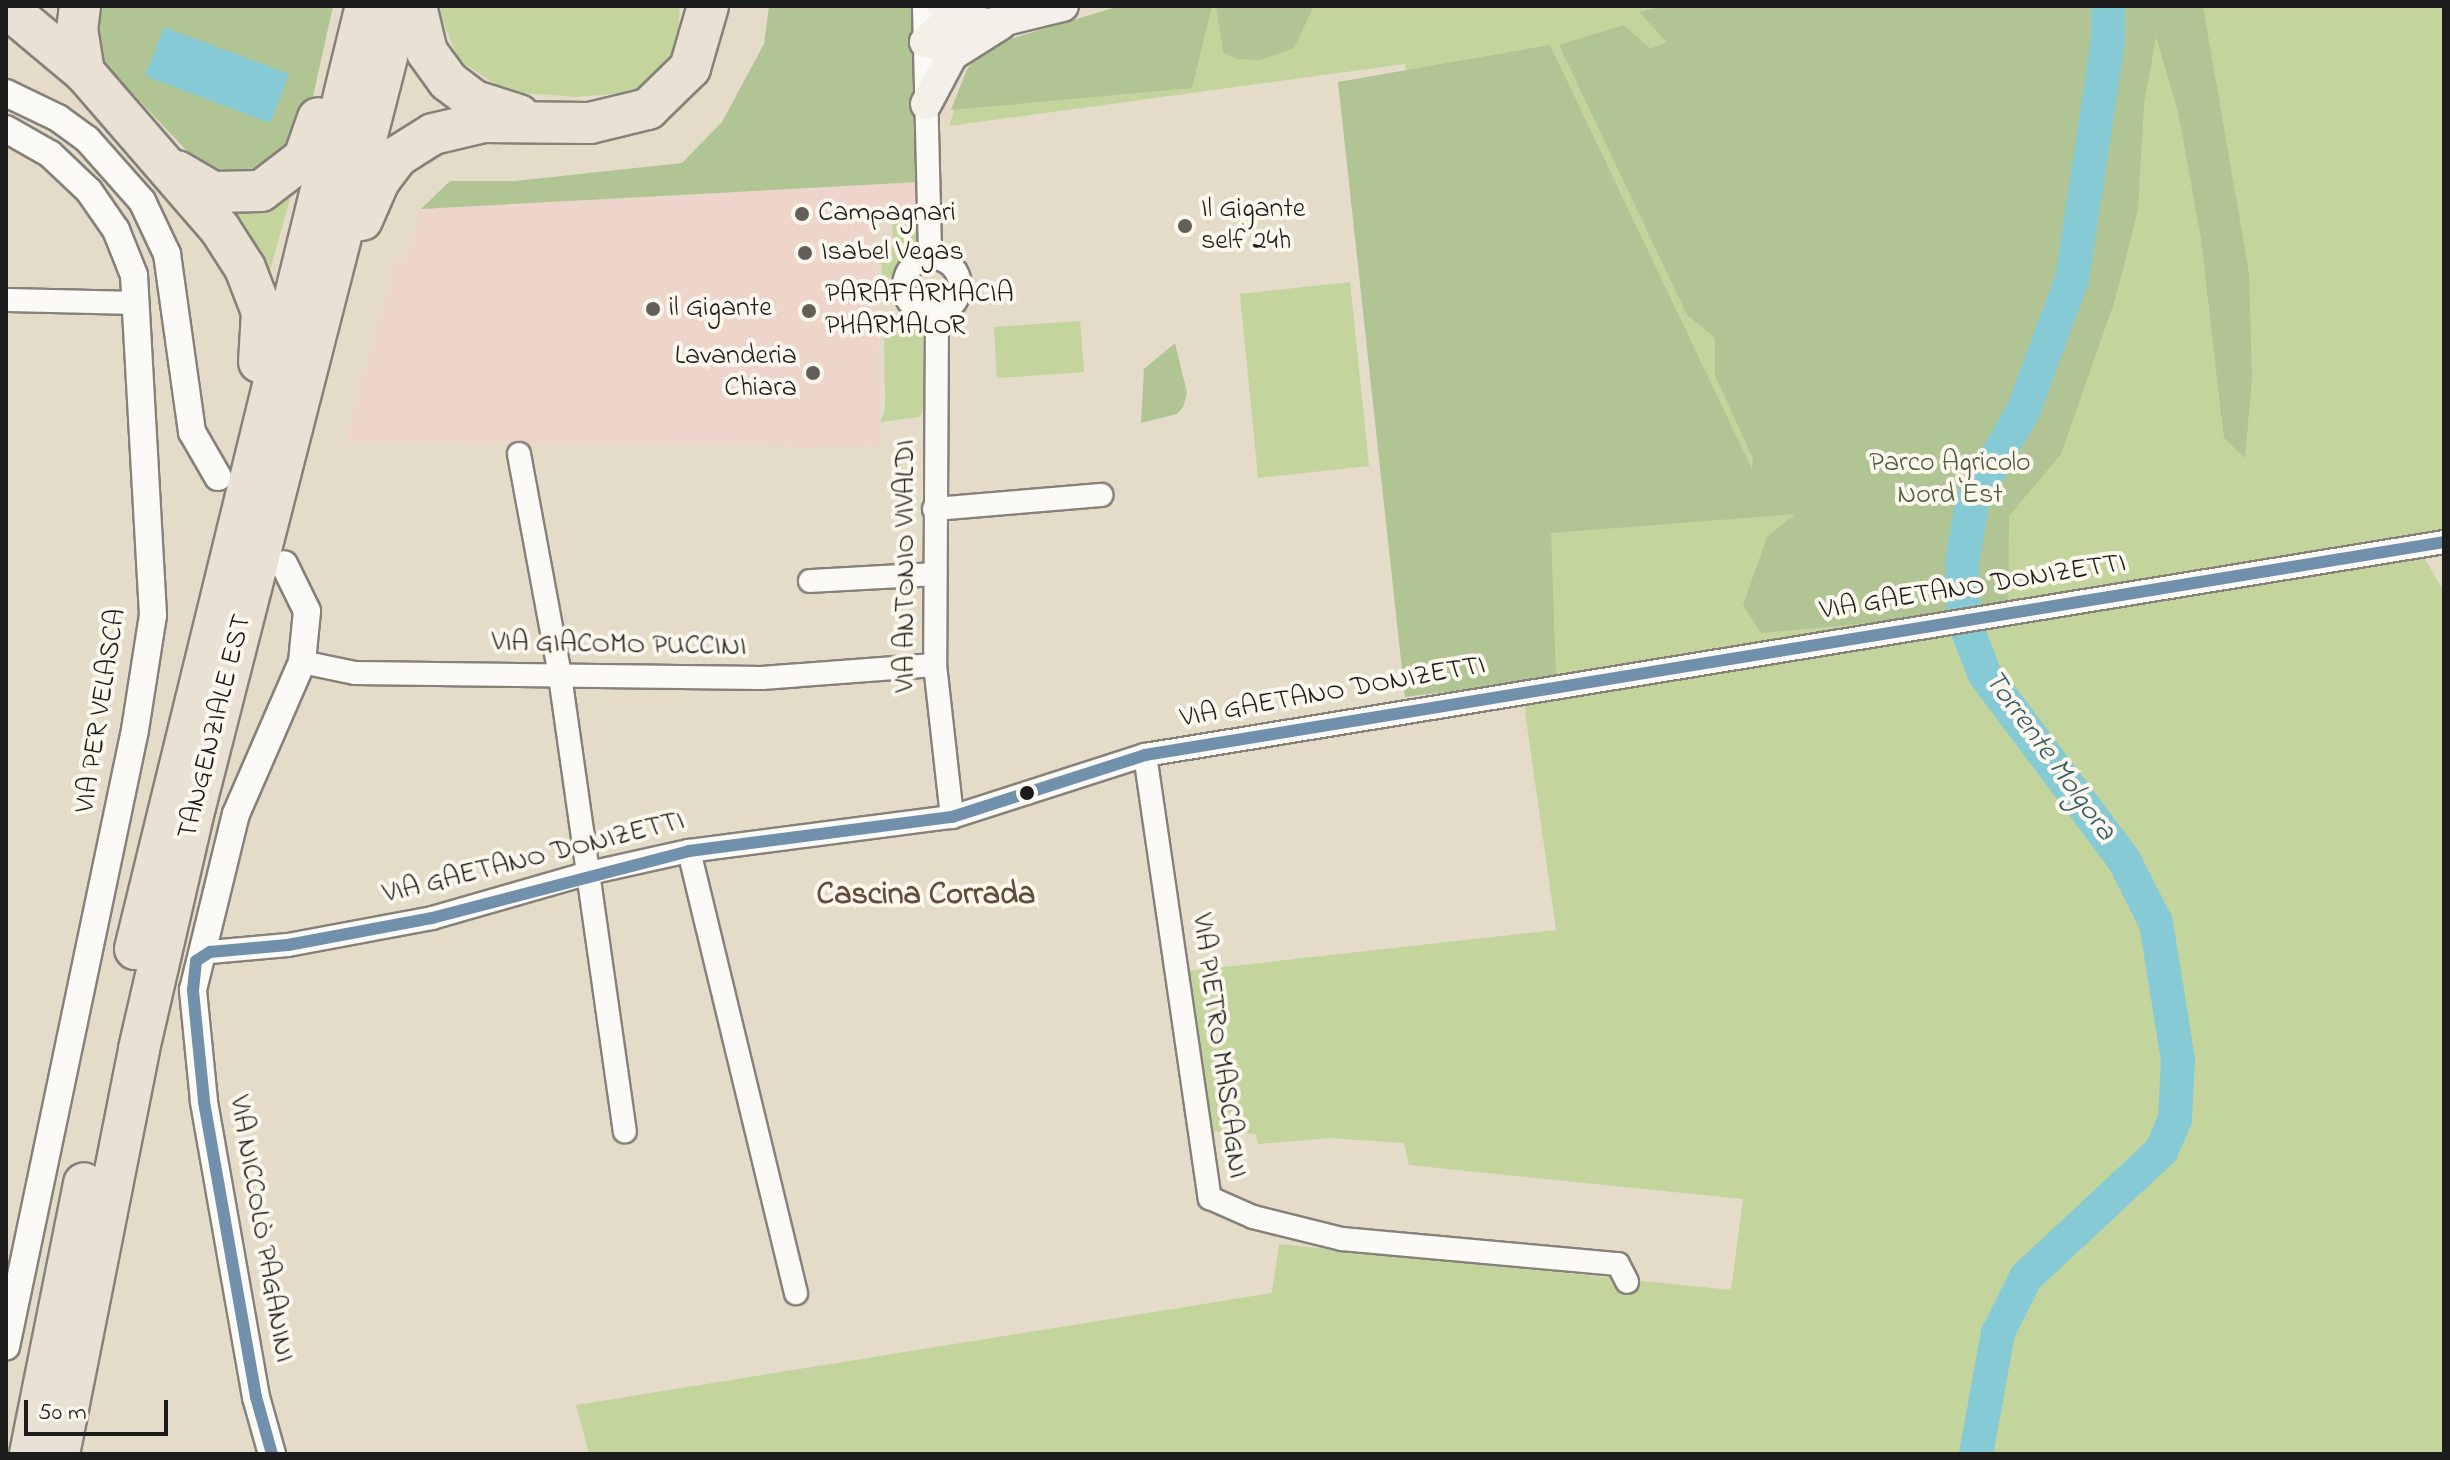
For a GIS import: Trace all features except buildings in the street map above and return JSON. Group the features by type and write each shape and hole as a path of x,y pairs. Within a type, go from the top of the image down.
{"highway":[{"path":"80,6 77,29 84,72"},
{"path":"416,6 427,52 448,81 490,107 538,121"},
{"path":"6,7 84,72 173,169 238,256 262,312 264,340 235,469"},
{"path":"173,169 222,193 261,191 285,177 308,152 331,65 376,9"},
{"name":"TANGENZIALE EST","path":"59,1454 139,1049 318,320 376,9"},
{"name":"TANGENZIALE EST","path":"30,1454 235,469 376,9"},
{"path":"318,320 343,292 365,209 398,156 443,130 538,121 590,123 648,109 690,68 705,13"}],"main road":[{"path":"942,6 965,34"},
{"path":"925,42 1063,6"},
{"path":"926,104 965,34"}],"street":[{"path":"924,6 930,258"},
{"path":"6,93 58,118 87,139 142,201 167,254 192,432 235,469"},
{"name":"VIA PER VELASCA","path":"6,1347 135,730 153,615 134,275 106,212 59,160 10,128"},
{"path":"930,258 947,262 960,284 957,300 937,313 912,305 905,287 914,265 930,258"},
{"path":"6,300 136,303"},
{"name":"VIA ANTONIO VIVALDI","path":"937,313 935,665 952,817"},
{"path":"519,454 560,676 585,874 625,1131"},
{"path":"934,509 1101,495"},
{"name":"VIA GAETANO DONIZETTI","path":"202,952 243,950 432,918 585,874 689,851 952,817 1145,755 2444,542"},
{"name":"VIA NICCOLÒ PAGANINI","path":"272,1454 256,1397 201,1061 193,990 218,876 250,775 302,662 307,611 284,564"},
{"path":"810,581 935,574"},
{"name":"VIA GIACOMO PUCCINI","path":"302,662 355,673 762,678 935,665"},
{"name":"VIA PIETRO MASCAGNI","path":"1145,755 1210,1198 1266,1221 1342,1239 1618,1264 1627,1282"},
{"path":"689,851 796,1293"}],"shaded area":[{"path":"919,182 920,207 884,208 873,218 880,447 346,442 394,263 409,256 421,209"}],"green space":[{"path":"92,6 333,6 304,137 267,178 205,170 103,62 94,39"},
{"path":"436,6 680,6 676,56 635,92 577,97 507,92 459,60"},
{"path":"769,6 912,6 919,182 421,209 450,181 515,181 682,163 722,122 764,44"},
{"name":"Parco Agricolo Nord Est","path":"1120,6 2444,6 2444,543 2418,548 2444,591 2444,1454 589,1454 576,1405 1272,1293 1279,1244 1731,1290 1743,1199 1409,1165 1404,1143 1329,1138 1258,1144 1256,1134 1203,1131 1179,972 1556,930 1520,677 1455,686 1405,64 949,126 970,63 994,44"},
{"path":"1120,6 1212,6 1192,88 951,110 967,69 994,44"},
{"path":"1216,6 1314,6 1294,48 1260,60 1236,59 1223,52"},
{"path":"1666,6 2203,6 2249,273 2252,378 2245,458 2224,438 2201,239 2178,111 2156,37 2144,104 2138,210 2115,300 2061,454 2009,516 2008,610 1761,633 1743,605 1767,537 1795,514 1551,533 1556,678 1405,697 1338,82 1550,45 1752,469 1753,459 1715,375 1715,338 1687,315 1559,45 1624,25 1650,49 1667,42 1639,12"},
{"path":"286,193 290,199 267,281 225,212"},
{"path":"920,207 919,254 894,278 882,277 882,265 875,262 893,246 892,208"},
{"path":"1350,282 1369,466 1258,478 1240,294"},
{"path":"895,313 923,333 923,411 919,417 880,422 885,409 884,334 877,333 877,314"},
{"path":"1080,321 1084,372 997,378 994,327"},
{"path":"1175,343 1187,393 1183,407 1177,414 1141,423 1144,369"}],"water":[{"path":"164,27 289,74 270,123 145,76"}],"waterway":[{"name":"Torrente Molgora","path":"1976,1454 1998,1333 2026,1277 2161,1151 2175,1119 2178,1060 2156,923 2124,860 1985,675 1964,621 1962,562 1973,499 2023,411 2072,279 2108,41 2108,6"}],"transit line":[{"path":"272,1454 256,1397 204,1101 193,990 196,961 210,952 288,945 432,918 689,851 952,817 1145,755 2444,542"}],"place":[{"name":"Campagnari","path":"802,214"},
{"name":"Il Gigante self 24h","path":"1185,226"},
{"name":"Isabel Vegas","path":"805,253"},
{"name":"il Gigante","path":"653,309"},
{"name":"PARAFARMACIA PHARMALOR","path":"809,311"},
{"name":"Lavanderia Chiara","path":"813,373"}],"district":[{"name":"Cascina Corrada","path":"926,896"}]}
